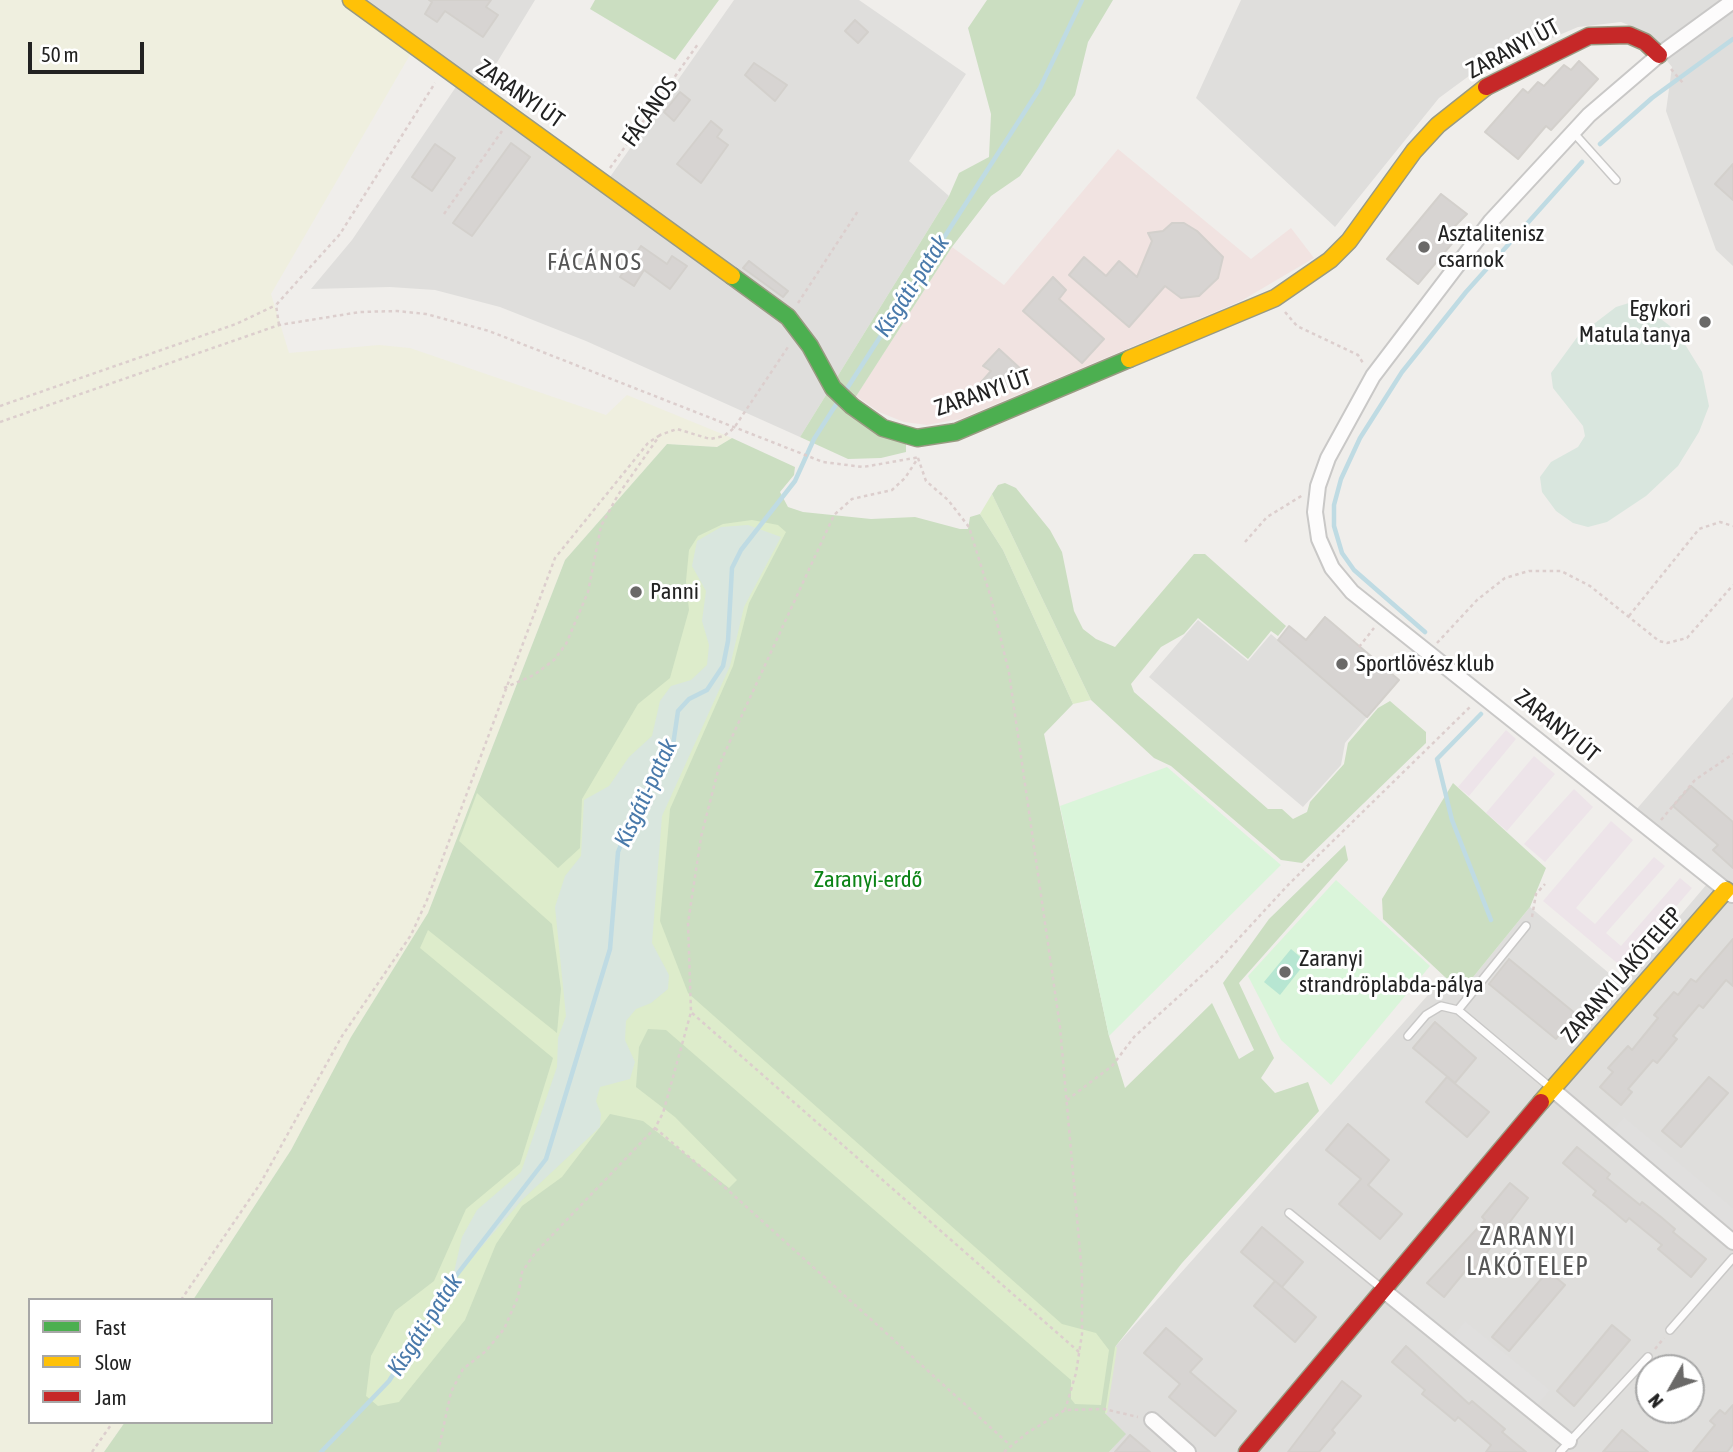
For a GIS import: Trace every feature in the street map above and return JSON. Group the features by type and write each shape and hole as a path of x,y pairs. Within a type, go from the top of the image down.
{"street":[{"name":"ZARANYI ÚT","path":"351,0 602,179 788,317 799,330 833,388 852,406 883,428 917,438 956,432 1275,298 1330,260 1349,241 1414,151 1438,125 1469,98 1503,76 1577,41 1611,33 1629,35 1645,42 1659,55"},
{"name":"ZARANYI ÚT","path":"1729,893 1352,592 1332,568 1319,538 1315,512 1318,486 1328,458 1373,376 1491,221 1572,131 1659,55 1733,1"},
{"name":"ZARANYI LAKÓTELEP","path":"1247,1452 1552,1089 1729,893"},
{"path":"1552,1089 1733,1242"},
{"path":"1383,1290 1565,1446"},
{"path":"1152,1420 1188,1452"}],"lane":[{"path":"1572,131 1616,180"},
{"path":"1458,1010 1526,926"},
{"path":"1408,1036 1426,1015 1441,1006 1458,1010 1552,1089"},
{"path":"1289,1213 1383,1290"},
{"path":"1670,1330 1733,1258"},
{"path":"1565,1446 1635,1371"}],"path":[{"name":"FÁCÁNOS","path":"602,179 698,44"},
{"path":"0,406 236,324 276,305 340,234 417,116 444,67"},
{"path":"444,214 512,117"},
{"path":"788,317 858,211"},
{"path":"1275,298 1297,326 1357,355 1373,376"},
{"path":"276,305 279,325"},
{"path":"0,422 279,325 360,312 397,312 447,319 489,331 823,462 863,467 928,454"},
{"path":"182,1298 260,1184 342,1036 411,935 427,900 504,688 555,558 648,443 677,429 718,439 734,428 799,330"},
{"path":"504,688 534,675 554,660 566,644 588,592 601,526 618,495 660,435"},
{"path":"438,1452 451,1392 464,1369 485,1351 504,1329 517,1297 522,1272 535,1253 654,1128 663,1113 691,1013 688,923 701,837 720,763 834,515 852,499 892,490 905,478 918,458"},
{"path":"918,458 926,481 948,500 969,527 991,598 1009,673 1060,1027 1082,1274 1079,1352 1065,1410"},
{"path":"1245,542 1267,517 1318,486"},
{"path":"1629,616 1699,529 1720,522 1733,526"},
{"path":"1427,653 1477,600 1505,578 1529,570 1561,571 1590,586 1659,641 1678,643 1687,638 1733,585"},
{"path":"1359,647 1382,617"},
{"path":"1067,1100 1112,1066 1134,1037 1217,961 1287,885 1482,696"},
{"path":"1653,832 1695,780 1733,754"},
{"path":"1526,926 1533,916 1536,894 1545,884"},
{"path":"691,1013 1079,1352"},
{"path":"654,1128 729,1191 1010,1445"},
{"path":"1650,1354 1670,1330"},
{"path":"1004,1452 1010,1445 1065,1410 1104,1409 1152,1420"},
{"path":"92,1452 112,1424"}],"shaded area":[{"path":"361,0 535,0 482,87 610,177 734,0 859,0 966,74 909,161 949,196 800,437 586,341 500,307 435,290 390,287 311,289 352,240 464,75"},
{"path":"1241,0 1733,0 1733,266 1716,250 1666,111 1672,67 1643,31 1621,22 1578,27 1477,70 1439,98 1335,227 1196,98"},
{"path":"1118,149 1251,259 1291,228 1314,258 1241,301 960,419 927,425 904,422 879,412 856,396 952,247 1004,285"},
{"path":"1629,303 1648,309 1670,326 1686,346 1702,372 1709,406 1699,432 1678,466 1646,496 1607,522 1588,527 1573,523 1556,511 1542,492 1540,477 1551,462 1578,447 1585,436 1583,426 1553,388 1551,373 1578,336 1616,307"},
{"path":"748,525 781,537 744,607 730,666 662,816 652,943 669,975 668,989 651,1003 636,1009 626,1021 625,1040 635,1062 630,1079 600,1087 596,1101 601,1114 600,1127 522,1200 452,1281 462,1237 477,1210 521,1172 557,1067 558,1038 566,1016 555,907 565,876 581,856 584,800 609,786 629,757 652,736 660,701 671,686 691,680 707,665 709,645 702,621 706,591 692,566 697,541 721,527"},
{"path":"1198,620 1248,661 1271,634 1367,717 1345,743 1341,765 1303,807 1149,677"},
{"path":"1733,697 1733,1452 1109,1452 1125,1434 1105,1413 1115,1347 1444,977 1461,992 1530,907 1622,984 1707,884 1629,818"},
{"path":"1506,730 1516,739 1469,796 1458,787"},
{"path":"1534,756 1555,774 1507,831 1486,813"},
{"path":"1574,789 1593,807 1545,862 1524,844"},
{"path":"1611,821 1633,840 1576,908 1595,924 1654,857 1665,866 1606,933 1621,946 1680,878 1692,888 1623,968 1543,901"},
{"path":"1624,1117 1733,1208 1733,1230 1727,1237 1608,1136"},
{"path":"1465,1321 1550,1390 1533,1411 1448,1342"}],"green space":[{"path":"0,0 351,0 414,48 271,294 289,353 379,345 410,348 606,415 627,395 732,438 717,447 667,444 565,560 428,913 351,1037 291,1150 194,1298 28,1298 28,1424 124,1424 104,1452 0,1452"},
{"path":"595,0 719,0 675,60 590,9"},
{"path":"987,0 1113,0 1088,42 1075,95 1020,176 991,196 952,247 846,412 906,441 906,452 881,458 848,459 800,437 949,196 959,173 989,157 991,114 968,28"},
{"name":"Zaranyi-erdő","path":"732,438 795,467 794,475 780,492 788,507 803,512 871,519 915,517 960,529 968,529 970,517 980,514 1003,550 1073,704 1044,734 1109,1036 1125,1088 1212,1003 1239,1059 1254,1050 1223,983 1269,919 1345,845 1348,860 1239,983 1274,1058 1261,1078 1275,1093 1308,1082 1319,1111 1182,1263 1115,1347 1105,1413 1126,1434 1109,1452 104,1452 124,1424 273,1424 273,1298 194,1298 291,1150 351,1037 428,913 565,560 667,444 717,447","holes":["752,520 778,525 786,532 749,603 733,666 670,809 660,921 688,993 1062,1324 1096,1333 1109,1350 1101,1405 1075,1404 1071,1399 1071,1380 666,1030 648,1029 639,1047 636,1087 675,1117 737,1180 729,1188 643,1121 610,1114 562,1177 522,1206 496,1244 465,1320 399,1402 378,1406 366,1396 371,1356 395,1311 434,1281 466,1209 520,1164 553,1058 420,948 428,930 557,1033 561,989 552,924 459,841 477,793 558,868 580,848 582,799 638,704 670,678 689,610 686,581 689,550 698,536 723,524"]},
{"path":"1005,483 1016,488 1050,530 1062,552 1074,611 1083,629 1096,639 1115,647 1194,554 1205,554 1286,626 1278,636 1271,631 1248,659 1198,618 1184,634 1161,647 1131,684 1134,692 1268,809 1282,809 1293,819 1307,812 1310,802 1344,764 1348,743 1378,708 1390,701 1426,732 1426,743 1302,863 1281,860 1171,766 1154,758 1091,700 992,494 998,485"},
{"path":"992,494 1091,700 1073,704 1003,550 980,514"},
{"path":"753,513 796,528 1100,1327 1117,1348 1107,1413 1073,1412 747,1180 731,1198 471,1322 403,1409 375,1414 359,1399 410,949 427,919 478,785 575,798 680,583 693,531"},
{"path":"1167,767 1281,865 1109,1036 1060,806"},
{"path":"1453,783 1546,868 1530,907 1461,992 1383,919 1382,899"},
{"path":"1336,880 1430,966 1331,1085 1281,1040 1248,976"},
{"name":"Zaranyi strandröplabda-pálya","path":"1291,949 1306,962 1280,995 1264,982"}],"building":[{"path":"429,0 491,0 486,7 498,15 483,37 445,11 437,22 425,14 432,2"},
{"path":"855,20 868,32 858,43 845,31"},
{"path":"1579,61 1598,79 1551,130 1546,126 1518,159 1485,132 1523,89 1528,93 1538,82 1544,86 1564,65 1571,70"},
{"path":"754,63 787,85 775,101 745,75"},
{"path":"680,92 690,100 674,121 664,112"},
{"path":"711,121 722,130 717,137 728,145 701,183 677,164"},
{"path":"511,143 530,157 472,236 453,223"},
{"path":"435,144 455,158 432,191 412,177"},
{"path":"1733,164 1733,200 1715,184"},
{"name":"Asztalitenisz csarnok","path":"1441,194 1467,214 1453,228 1460,234 1418,284 1387,259"},
{"path":"1172,223 1184,223 1197,231 1223,257 1218,278 1199,296 1181,298 1165,286 1129,327 1069,275 1084,257 1106,276 1119,261 1137,277 1152,241 1148,233 1163,231"},
{"path":"641,246 667,264 672,256 687,266 670,289 644,270 634,286 620,277"},
{"path":"749,261 788,291 783,297 743,268"},
{"path":"1053,277 1066,290 1059,299 1104,339 1082,363 1023,311"},
{"path":"999,349 1023,371 1008,387 1004,382 990,398 977,387 991,371 983,366"},
{"name":"Sportlövész klub","path":"1325,617 1399,680 1367,717 1278,640 1289,626 1306,640"},
{"path":"1691,786 1733,822 1733,868 1713,850 1718,845 1673,806"},
{"path":"1733,939 1733,986 1726,980 1703,1008 1699,1005 1673,1036 1677,1039 1657,1063 1653,1060 1628,1089 1632,1092 1621,1105 1600,1087 1613,1072 1608,1068 1628,1046 1632,1050 1658,1018 1654,1015 1674,992 1678,995 1691,979 1696,982"},
{"path":"1509,959 1576,1014 1556,1039 1489,984"},
{"path":"1435,1022 1476,1058 1455,1083 1413,1048"},
{"path":"1447,1077 1489,1112 1467,1137 1426,1102"},
{"path":"1709,1077 1728,1093 1681,1147 1662,1131"},
{"path":"1348,1124 1389,1160 1368,1185 1402,1214 1380,1239 1339,1204 1361,1179 1326,1150"},
{"path":"1577,1147 1610,1174 1607,1178 1640,1205 1642,1202 1661,1217 1675,1229 1673,1232 1706,1259 1691,1277 1658,1249 1662,1245 1629,1218 1626,1222 1593,1195 1596,1191 1563,1163"},
{"path":"1510,1183 1528,1198 1475,1268 1471,1264 1444,1297 1427,1283 1485,1220 1482,1217"},
{"path":"1262,1227 1303,1262 1282,1287 1241,1252"},
{"path":"1548,1271 1565,1285 1509,1351 1492,1337"},
{"path":"1275,1281 1316,1317 1295,1342 1254,1306"},
{"path":"1612,1325 1630,1340 1574,1406 1557,1391"},
{"path":"1166,1328 1202,1359 1190,1372 1236,1411 1215,1436 1169,1397 1180,1384 1144,1353"},
{"path":"1406,1346 1469,1404 1472,1401 1505,1429 1502,1432 1526,1452 1486,1452 1491,1445 1458,1417 1455,1421 1422,1394 1425,1390 1392,1362"},
{"path":"1342,1381 1361,1396 1332,1430 1335,1433 1319,1452 1288,1452"},
{"path":"1733,1405 1733,1444 1727,1452 1693,1452 1715,1425 1710,1421 1720,1410 1725,1414"},
{"path":"1622,1430 1648,1452 1603,1452"},
{"path":"1130,1435 1150,1452 1115,1452"}],"waterway":[{"name":"Kisgáti-patak","path":"846,390 1040,88 1082,0"},
{"path":"1600,144 1652,98 1733,39"},
{"path":"1425,632 1354,570 1342,553 1334,526 1334,505 1341,479 1360,438 1402,372 1466,292 1582,162"},
{"name":"Kisgáti-patak","path":"321,1452 389,1381 452,1281 546,1159 610,949 618,852 637,806 673,745 678,711 689,699 707,690 723,666 728,641 732,568 741,550 795,481 814,439 839,400"},
{"path":"1481,714 1437,759 1452,820 1491,920"}],"traffic: fast":[{"path":"732,276 788,317 810,346 833,388 852,406 883,428 917,438 956,432 1129,359"}],"traffic: slow":[{"path":"351,0 732,276"},
{"path":"1129,359 1275,298 1330,260 1349,241 1414,151 1438,125 1486,87"},
{"path":"1541,1102 1726,890"}],"traffic: jam":[{"path":"1486,87 1589,36 1629,35 1645,42 1659,55"},
{"path":"1247,1452 1541,1102"}],"place":[{"name":"Asztalitenisz csarnok","path":"1424,247"},
{"name":"Egykori Matula tanya","path":"1705,322"},
{"name":"Panni","path":"636,592"},
{"name":"Sportlövész klub","path":"1342,664"},
{"name":"Zaranyi strandröplabda-pálya","path":"1285,972"}],"district":[{"name":"FÁCÁNOS","path":"595,262"},
{"name":"ZARANYI LAKÓTELEP","path":"1528,1252"}]}
